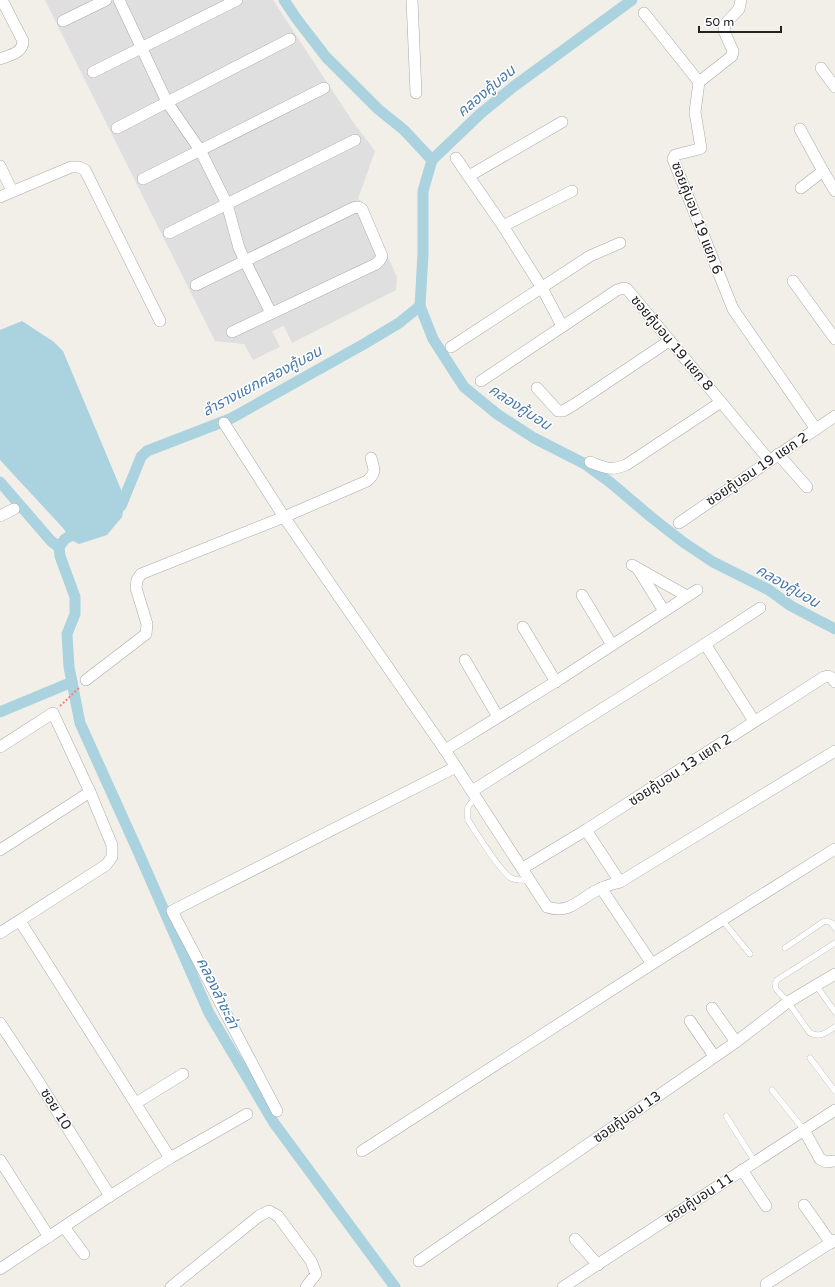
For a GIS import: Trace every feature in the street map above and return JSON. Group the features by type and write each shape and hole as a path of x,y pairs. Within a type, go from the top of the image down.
{"street":[{"path":"0,59 20,50 23,46 23,41 2,0"},
{"path":"63,21 106,0"},
{"path":"118,0 167,102 200,150 228,204 239,248 271,313"},
{"path":"93,72 237,0"},
{"path":"412,0 416,93"},
{"path":"644,13 700,82 732,56 734,51 724,31 725,24 739,9 741,0"},
{"path":"118,128 290,39"},
{"path":"821,68 835,87"},
{"name":"ซอยคู้บอน 19 แยก 6","path":"700,82 695,112 701,148 675,155 673,159 733,309 816,429"},
{"path":"143,179 324,88"},
{"path":"469,176 562,122"},
{"path":"800,129 835,191"},
{"path":"169,233 355,140"},
{"path":"456,158 503,226 542,288 562,326 480,381"},
{"path":"0,166 12,191"},
{"path":"0,197 71,167 79,167 85,170 160,321"},
{"path":"801,188 823,171"},
{"path":"503,226 572,191"},
{"path":"196,285 352,208 358,207 362,209 382,256 376,264 232,332"},
{"path":"451,347 590,256 620,243"},
{"path":"793,281 833,332"},
{"name":"ซอยคู้บอน 19 แยก 8","path":"562,326 618,290 624,288 627,289 721,402 774,457 807,487"},
{"path":"536,388 557,410 562,411 575,404 669,341"},
{"path":"590,462 614,469 626,465 721,402"},
{"name":"ซอยคู้บอน 19 แยก 2","path":"679,523 835,416"},
{"path":"224,423 284,517 445,750 547,907 556,910 567,909 601,888 620,882 835,751"},
{"path":"86,680 146,634 147,624 136,588 136,580 141,574 284,517 368,481 373,476 374,472 370,458"},
{"path":"0,516 14,509"},
{"path":"664,611 635,567 687,596"},
{"path":"445,750 556,682 697,590"},
{"path":"582,594 612,645"},
{"path":"474,795 760,608"},
{"path":"522,627 556,682"},
{"path":"705,644 754,721"},
{"path":"466,660 498,718"},
{"name":"ซอยคู้บอน 13 แยก 2","path":"523,868 586,830 824,677 828,676 835,682"},
{"path":"0,747 53,713 90,792 112,845 112,857 106,865 0,933"},
{"path":"277,1112 172,911 456,767"},
{"path":"0,850 90,792"},
{"path":"586,830 620,882"},
{"path":"362,1151 652,964 835,849"},
{"path":"601,888 652,964"},
{"path":"20,920 170,1158"},
{"name":"ซอยคู้บอน 13","path":"419,1261 736,1042 788,1002 835,974"},
{"path":"712,1008 736,1042"},
{"path":"690,1021 714,1056"},
{"name":"ซอย 10","path":"0,1023 110,1196"},
{"path":"136,1103 183,1074"},
{"name":"ซอยคู้บอน 11","path":"563,1287 835,1110"},
{"path":"0,1269 170,1158 247,1114"},
{"path":"804,1130 820,1159 826,1162 835,1161"},
{"path":"0,1160 48,1237"},
{"path":"742,1170 766,1206"},
{"path":"766,1284 833,1241 804,1205"},
{"path":"171,1287 259,1216 269,1211 278,1216 311,1261 316,1274 306,1287"},
{"path":"64,1227 84,1254"},
{"path":"575,1239 598,1265"}],"lane":[{"path":"474,795 468,804 468,820 502,870 510,877 518,880 530,880"},
{"path":"722,920 750,954"},
{"path":"785,948 823,922 827,921 832,923 835,928"},
{"path":"835,943 777,980 775,984 776,989 788,1002 810,1033 815,1036 822,1035 835,1027"},
{"path":"816,986 835,1012"},
{"path":"810,1058 835,1090"},
{"path":"772,1090 804,1130"},
{"path":"726,1116 755,1162"}],"path":[{"path":"59,707 86,680"}],"shaded area":[{"path":"45,0 273,0 351,119 375,151 358,199 363,202 397,277 396,290 292,343 284,326 272,331 280,347 253,360 244,344 215,341"}],"water":[{"path":"22,321 54,342 63,351 125,499 122,517 107,535 79,544 71,540 63,528 0,460 0,330"}],"waterway":[{"path":"284,0 326,57 378,109 404,130 432,160"},
{"name":"คลองคู้บอน","path":"632,0 513,87 480,114 432,160 423,191 423,254 420,306 433,339 464,387 497,414 534,438 585,464 611,483 683,542 713,562 769,590 791,606 835,629"},
{"name":"ลำรางแยกคลองคู้บอน","path":"115,509 121,506 141,457 147,451 230,419 364,344 399,323 420,306"},
{"path":"0,482 51,541 59,547"},
{"name":"ลำรางแยกคลองคู้บอน","path":"59,547 65,539 82,529"},
{"name":"คลองลำชะล่า","path":"59,547 60,556 75,597 75,614 67,634 69,667 80,723 209,1013 274,1123 395,1287"},
{"path":"0,712 72,682"}]}
